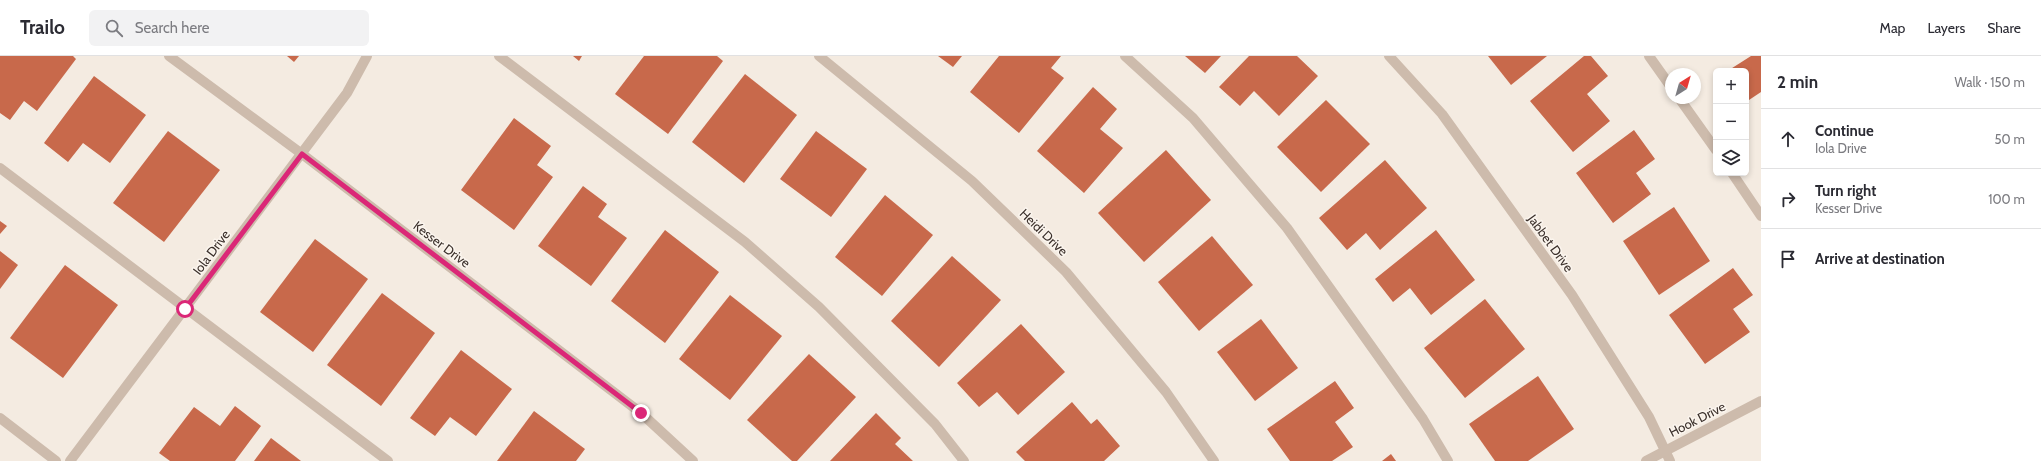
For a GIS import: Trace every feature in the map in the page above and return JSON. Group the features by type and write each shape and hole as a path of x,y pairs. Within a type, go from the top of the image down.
{"street":[{"name":"Kesser Drive","path":"169,56 302,154 641,413 693,461"},
{"name":"Iola Drive","path":"70,461 347,93 367,56"},
{"path":"499,56 745,242 819,307 935,424 964,461"},
{"name":"Heidi Drive","path":"820,56 972,181 1066,272 1166,392 1214,461"},
{"path":"1125,56 1193,118 1287,228 1423,419 1448,461"},
{"name":"Jabbet Drive","path":"1389,56 1442,114 1572,295 1649,417 1670,461"},
{"path":"1649,56 1665,79"},
{"path":"1683,104 1713,146"},
{"path":"0,168 388,461"},
{"path":"1734,176 1761,216"},
{"name":"Hook Drive","path":"1646,461 1761,401"},
{"path":"0,418 56,461"}],"building":[{"path":"0,56 73,56 76,59 37,111 24,101 10,120 0,113"},
{"path":"287,56 299,56 294,62"},
{"path":"573,56 582,56 579,61"},
{"path":"644,56 717,56 723,61 668,134 615,94"},
{"path":"938,56 962,56 953,67"},
{"path":"999,56 1061,56 1051,68 1064,78 1019,133 970,92"},
{"path":"1185,56 1221,56 1205,73"},
{"path":"1249,56 1297,56 1318,76 1279,116 1254,91 1240,106 1219,87"},
{"path":"1488,56 1547,56 1511,85"},
{"path":"1584,56 1591,56 1608,76 1587,94 1610,121 1573,152 1530,101"},
{"path":"1751,56 1761,56 1761,92 1749,100 1749,68 1732,68"},
{"path":"745,74 797,115 744,183 692,142"},
{"path":"94,76 146,115 110,163 83,143 68,162 44,143"},
{"path":"1093,87 1117,109 1100,129 1123,148 1084,193 1037,151"},
{"path":"1326,100 1370,144 1321,192 1277,147"},
{"path":"514,118 551,146 537,165 553,177 514,230 461,190"},
{"path":"1634,130 1655,159 1636,173 1651,194 1613,223 1576,173"},
{"path":"168,131 220,170 164,242 113,203"},
{"path":"816,131 867,169 831,217 780,179"},
{"path":"1166,150 1211,200 1144,262 1098,213"},
{"path":"1385,160 1427,208 1380,250 1366,233 1347,250 1319,218"},
{"path":"583,186 607,204 598,217 627,238 591,286 538,246"},
{"path":"885,195 933,235 882,296 835,257"},
{"path":"1674,207 1710,261 1659,295 1623,241"},
{"path":"0,221 7,226 0,234"},
{"path":"665,230 719,272 665,343 611,301"},
{"path":"1436,230 1475,280 1431,315 1410,288 1393,302 1375,279"},
{"path":"1212,236 1253,285 1199,331 1158,282"},
{"path":"315,239 368,279 313,352 260,312"},
{"path":"0,251 18,265 0,289"},
{"path":"952,256 1001,300 939,367 891,321"},
{"path":"65,265 118,305 63,378 10,338"},
{"path":"1733,268 1753,295 1733,309 1750,332 1705,364 1669,315"},
{"path":"382,293 435,333 381,406 327,365"},
{"path":"730,295 782,336 730,400 679,359"},
{"path":"1485,299 1525,349 1465,398 1424,348"},
{"path":"1261,319 1298,368 1255,401 1217,352"},
{"path":"1021,324 1065,372 1018,415 997,392 979,407 957,383"},
{"path":"461,350 512,389 476,436 450,417 435,436 410,418"},
{"path":"809,354 856,397 797,461 792,461 747,420"},
{"path":"1538,376 1574,429 1528,461 1495,461 1469,424"},
{"path":"1335,381 1354,408 1335,422 1353,447 1332,461 1290,461 1267,429"},
{"path":"1072,402 1091,424 1097,419 1120,446 1104,461 1025,461 1016,452"},
{"path":"235,406 261,426 235,461 170,461 159,453 194,407 220,426"},
{"path":"534,411 585,449 576,461 497,461"},
{"path":"876,413 901,438 895,444 913,461 830,461"},
{"path":"271,438 301,461 254,461"},
{"path":"1391,454 1396,461 1382,461"}],"route":[{"path":"185,309 302,154 641,413"}]}
